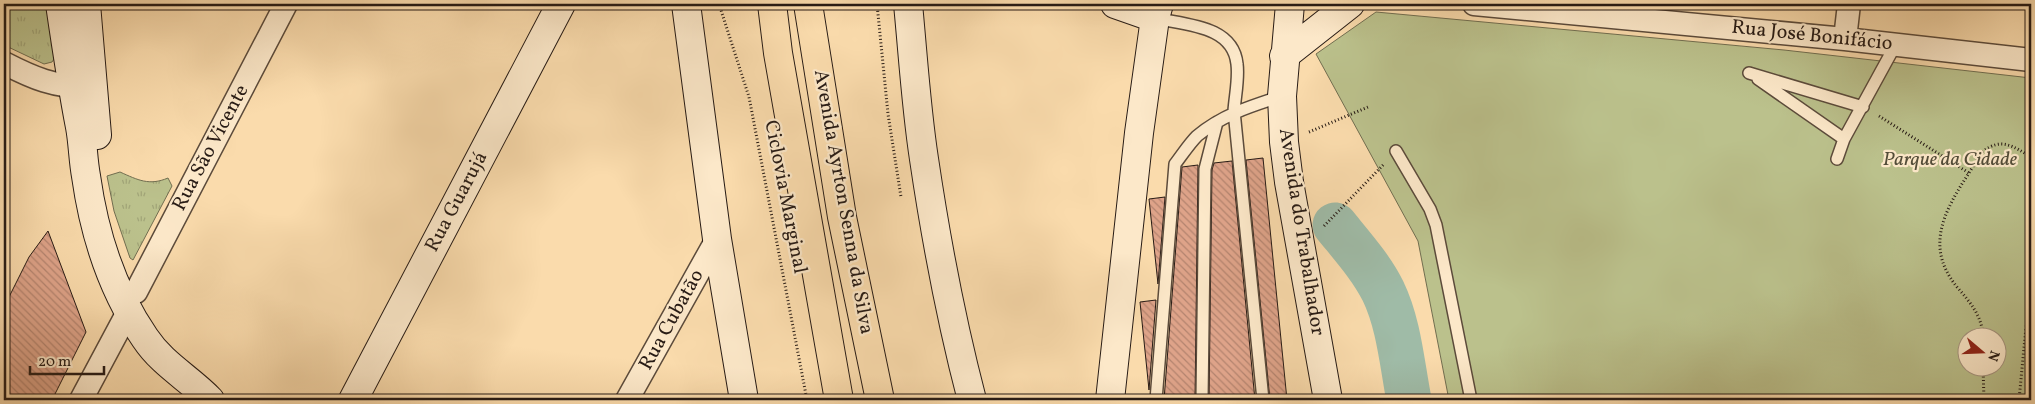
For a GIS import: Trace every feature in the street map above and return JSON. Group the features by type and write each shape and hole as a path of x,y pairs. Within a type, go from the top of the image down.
{"highway":[{"name":"Avenida Ayrton Senna da Silva","path":"772,4 781,72 839,400"},
{"name":"Avenida Ayrton Senna da Silva","path":"808,4 842,217 880,400"}],"main road":[{"path":"60,4 82,87 107,213 132,302 150,318 185,364 205,395"},
{"path":"82,87 86,4"},
{"name":"Rua Guarujá","path":"353,400 560,4"},
{"path":"686,4 717,239 744,400"},
{"path":"908,4 924,157 936,232 954,329 972,400"},
{"path":"1110,400 1139,134 1157,11 1115,4"},
{"name":"Avenida do Trabalhador","path":"1290,4 1282,96 1284,142 1289,182 1328,400"},
{"path":"1284,56 1350,4"}],"street":[{"name":"Rua São Vicente","path":"81,400 286,4"},
{"name":"Rua José Bonifácio","path":"1474,4 1571,9 2031,60"},
{"path":"1845,39 1850,4"},
{"path":"4,63 29,76 57,86 82,87"},
{"name":"Rua Cubatão","path":"627,400 717,239"}],"lane":[{"path":"1157,11 1216,32 1231,46 1237,66 1234,112 1263,400"},
{"path":"1837,159 1844,140 1896,44"},
{"path":"1844,140 1748,73 1863,107"},
{"path":"1156,400 1171,192 1175,164 1196,137 1217,122 1234,112 1282,96"},
{"path":"1202,400 1205,168 1217,122"},
{"path":"1396,151 1430,208 1436,224 1471,400"}],"path":[{"name":"Ciclovia Marginal","path":"720,4 749,97 808,400"},
{"path":"1284,142 1368,107"},
{"path":"1863,107 1969,173"},
{"path":"1980,326 1977,312 1950,279 1945,268 1940,244 1942,220 1982,152 1997,144 2015,146 2031,157"},
{"path":"1317,233 1396,151"},
{"path":"2019,400 2026,327 2031,314"},
{"path":"1983,376 1984,400"}],"green space":[{"path":"4,4 51,4 56,56 52,62 44,64 4,45"},
{"name":"Parque da Cidade","path":"1376,12 1784,50 2031,78 2031,400 1449,400 1418,241 1316,54"},
{"path":"120,172 138,180 149,182 168,178 172,186 133,260 130,258 114,211 107,176"}],"building":[{"path":"1263,158 1287,400 1270,400 1246,160"},
{"path":"1232,161 1255,400 1209,400 1212,170 1214,163"},
{"path":"1198,165 1195,400 1164,400 1182,167"},
{"path":"1165,197 1158,284 1149,199"},
{"path":"48,231 86,332 52,400 4,400 4,307 29,257"},
{"path":"1156,300 1149,390 1140,302"}],"waterway":[{"path":"1335,225 1361,257 1383,291 1393,317 1409,400"}]}
